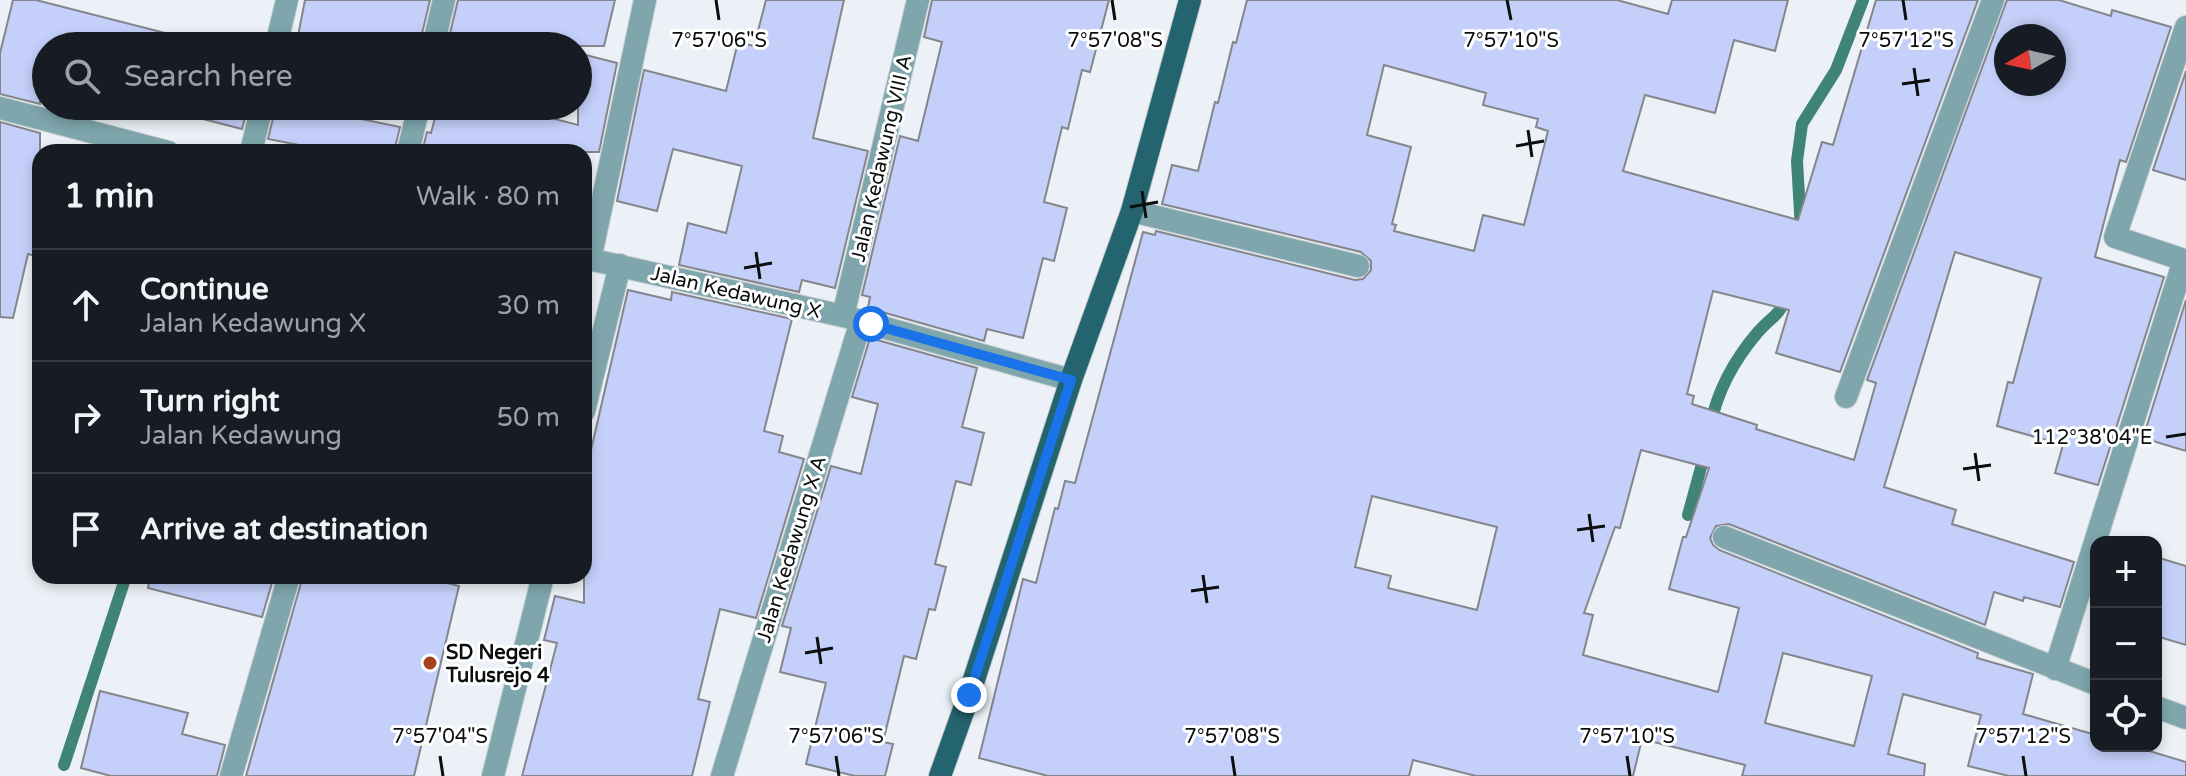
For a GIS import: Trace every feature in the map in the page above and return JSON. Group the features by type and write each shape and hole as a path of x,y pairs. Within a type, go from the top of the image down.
{"main road":[{"path":"940,776 1071,380 1132,211 1190,0"}],"street":[{"path":"279,32 287,0"},
{"path":"436,32 444,0"},
{"path":"592,237 645,0"},
{"name":"Jalan Kedawung VIII A","path":"852,319 918,0"},
{"path":"1846,397 1993,0"},
{"path":"2055,669 2184,260 2115,237 2186,27"},
{"path":"0,108 32,116"},
{"path":"46,120 137,144"},
{"path":"253,144 259,120"},
{"path":"410,144 416,120"},
{"path":"1132,211 1358,266"},
{"name":"Jalan Kedawung X","path":"592,260 852,319 1071,380"},
{"path":"592,379 620,265"},
{"name":"Jalan Kedawung X A","path":"722,776 852,319"},
{"path":"1724,537 2090,682"},
{"path":"231,776 287,584"},
{"path":"493,776 541,584"},
{"path":"2162,709 2186,718"}],"building":[{"path":"13,0 36,0 161,32 32,32 32,102 0,94 0,53"},
{"path":"305,0 430,0 422,32 299,32"},
{"path":"458,0 615,0 604,46 592,46 592,32 450,32"},
{"path":"766,0 844,0 813,138 868,151 835,288 802,280 799,292 679,265 688,223 726,233 742,166 673,149 657,211 617,201 644,70 726,91 738,42 754,46"},
{"path":"932,0 1109,0 1090,72 1082,70 1068,129 1062,127 1044,202 1067,208 1054,261 1043,258 1023,338 987,329 984,341 868,308 870,297 862,295 900,136 918,141 942,42 924,37"},
{"path":"1247,0 1617,0 1668,14 1672,0 1788,0 1775,51 1734,40 1715,113 1645,95 1623,171 1798,220 1822,142 1833,145 1876,0 1978,0 1840,372 1776,353 1789,310 1713,291 1687,394 1694,396 1692,404 1757,425 1756,429 1854,460 1876,383 1867,380 1994,35 1994,96 2066,96 2066,24 1998,24 2007,0 2059,0 2111,16 2112,10 2171,27 2126,162 2120,160 2095,257 2164,277 2098,485 2055,473 2063,445 1997,426 2008,382 2013,383 2041,278 1955,252 1884,487 1956,510 1952,524 2074,562 2060,607 1994,592 1985,625 1729,524 1716,526 1710,538 1719,550 1978,653 1977,658 2033,674 2023,714 2090,733 2090,752 2153,752 2186,762 2186,776 2009,776 1968,766 1981,715 1903,694 1888,754 1925,764 1924,776 1742,776 1745,765 1642,739 1633,776 1476,776 1413,760 1409,776 1048,776 979,758 1023,579 1036,583 1065,481 1075,483 1143,232 1155,235 1156,231 1355,280 1363,279 1371,270 1371,261 1361,252 1162,204 1172,165 1198,171 1233,42 1236,43","holes":["1384,65 1486,93 1483,105 1538,119 1536,127 1548,131 1524,225 1483,215 1474,251 1394,231 1396,225 1392,224 1411,147 1367,135","1641,450 1709,468 1686,537 1683,537 1669,589 1739,608 1718,692 1583,655 1593,615 1584,613 1615,527 1620,528","1372,496 1497,527 1477,610 1388,588 1391,576 1355,567","1783,653 1872,676 1854,746 1765,723"]},
{"path":"592,57 617,63 599,152 592,152 592,144 424,144 434,120 559,120 578,125 578,120 592,120"},
{"path":"2186,71 2186,180 2153,170"},
{"path":"207,120 244,120 242,129"},
{"path":"273,120 366,120 400,127 396,144 294,144 268,139"},
{"path":"0,122 40,133 40,144 32,144 32,255 28,254 13,318 0,317"},
{"path":"628,290 671,300 672,292 792,319 764,431 783,436 779,452 804,459 756,618 720,609 698,699 710,702 692,776 522,776 557,643 544,640 555,596 584,603 584,584 592,584 592,446"},
{"path":"2186,300 2186,451 2143,438"},
{"path":"870,338 977,368 962,427 984,433 971,485 956,481 935,564 946,567 935,610 929,609 916,659 904,656 883,742 893,744 885,776 855,776 806,764 826,683 780,672 791,628 782,626 831,466 861,474 878,404 852,397"},
{"path":"2162,559 2186,566 2186,645 2162,638"},
{"path":"149,584 272,584 262,617 148,588"},
{"path":"301,584 459,586 414,776 246,776"},
{"path":"100,691 188,713 182,734 225,745 217,776 111,776 81,768"}],"waterway":[{"path":"1801,230 1797,161 1802,124 1836,70 1863,0"},
{"path":"1710,427 1717,401 1734,365 1758,332 1778,312 1788,294"},
{"path":"1688,515 1705,453"},
{"path":"64,765 123,584"}],"place":[{"name":"SD Negeri Tulusrejo 4","path":"430,663"}],"route":[{"path":"871,324 1071,380 969,695"}]}
